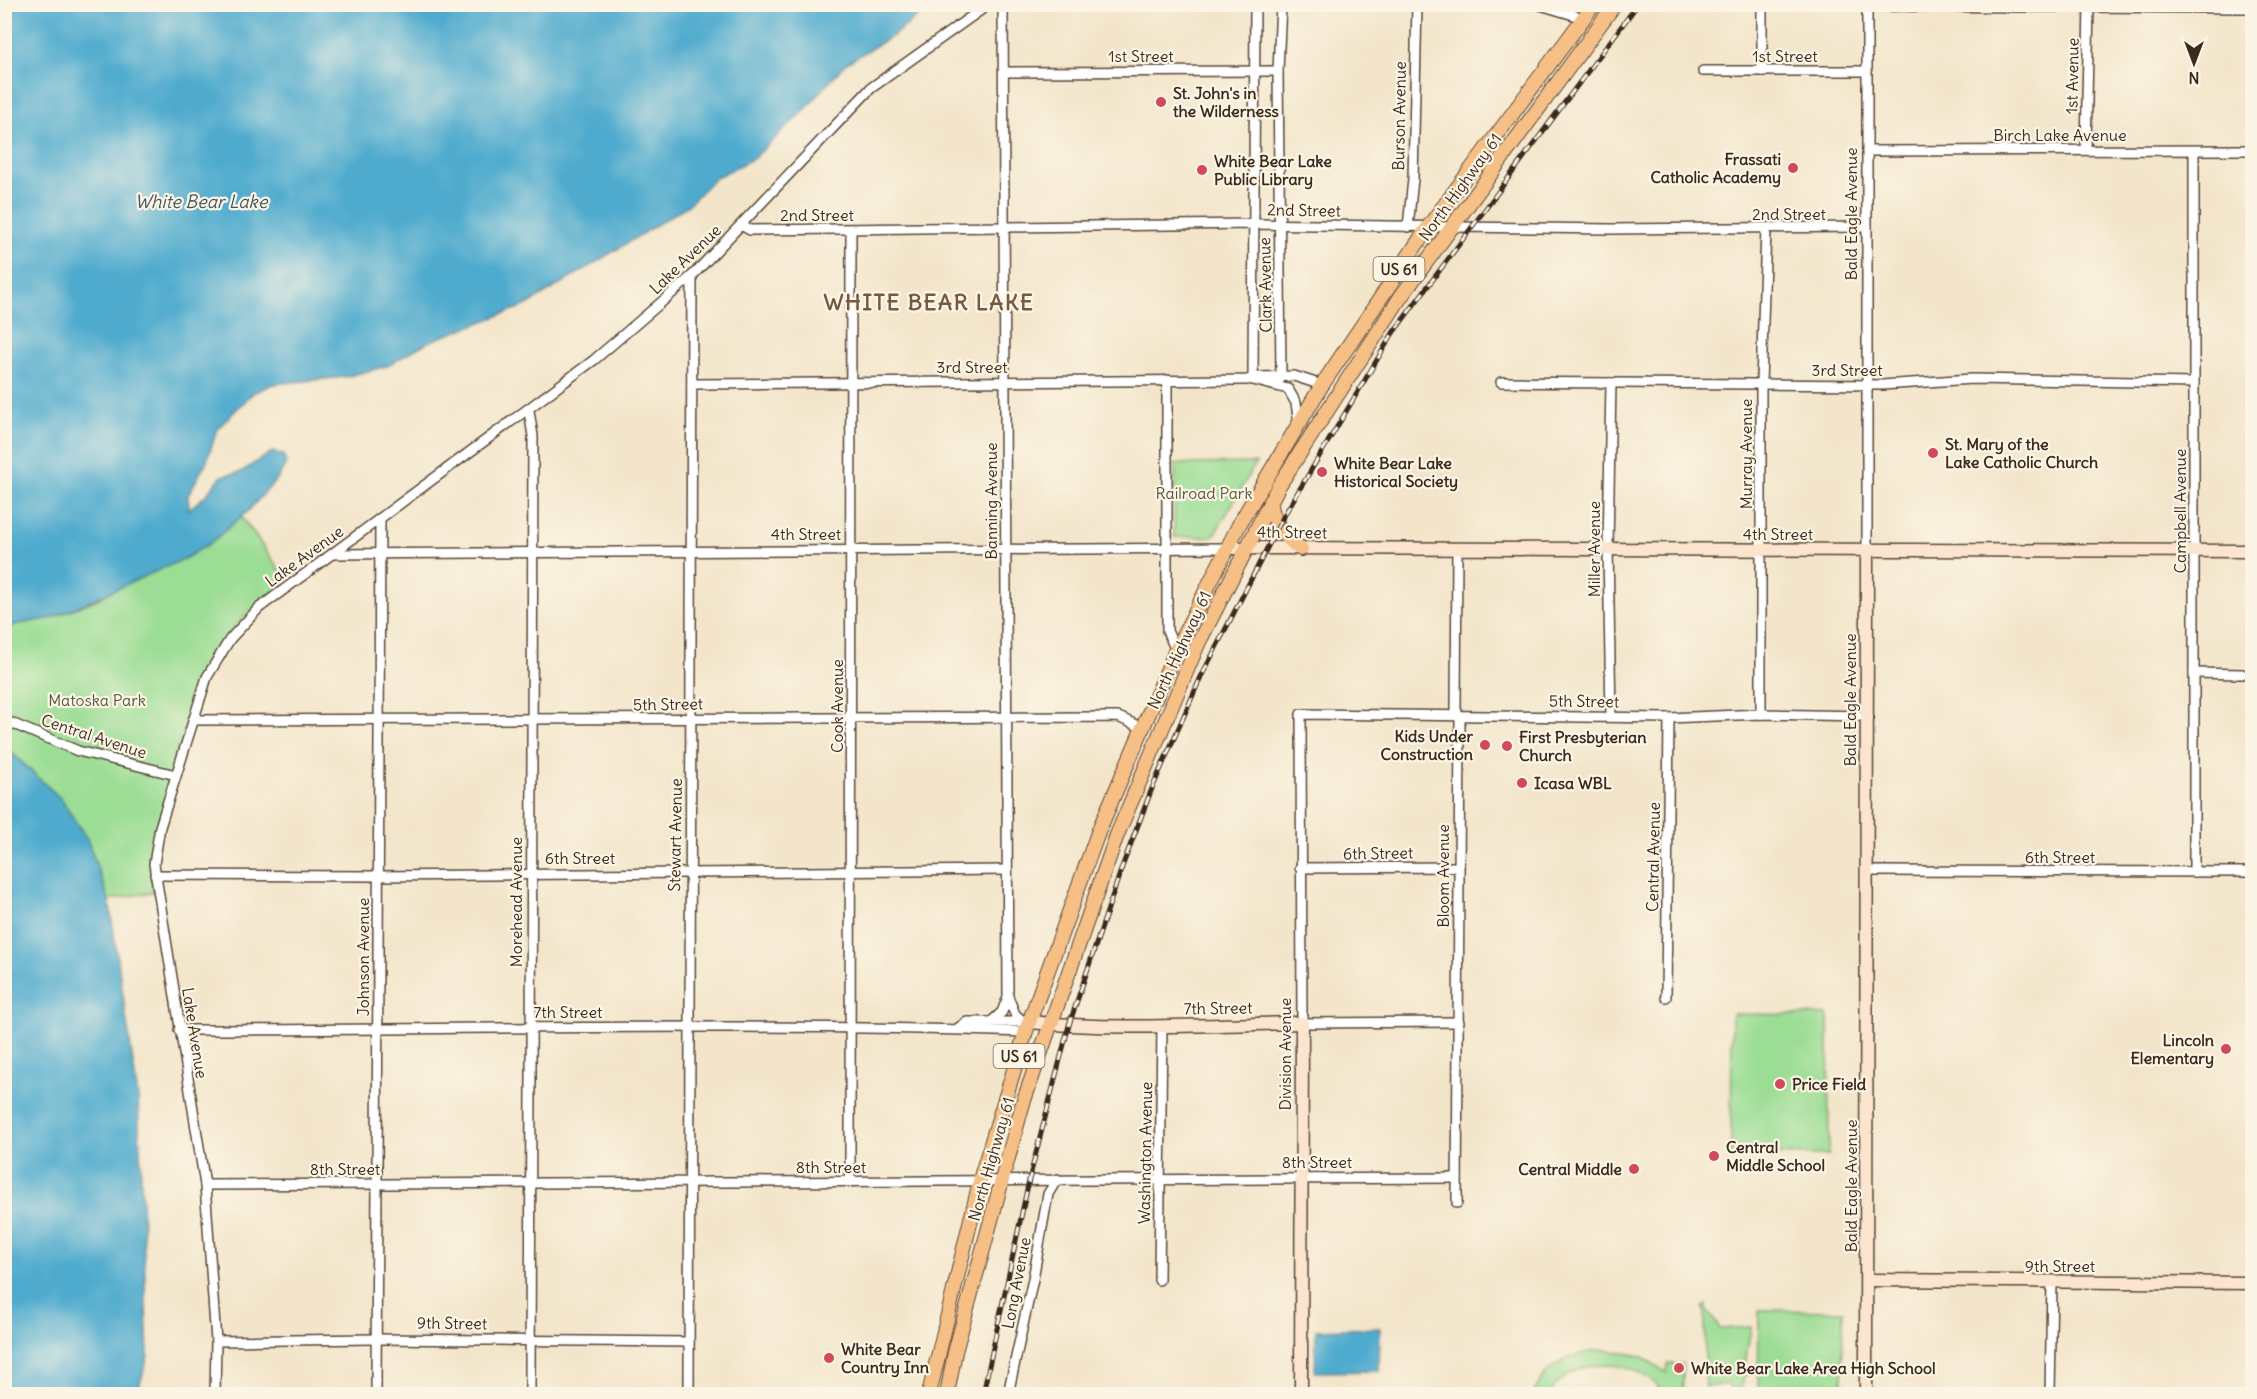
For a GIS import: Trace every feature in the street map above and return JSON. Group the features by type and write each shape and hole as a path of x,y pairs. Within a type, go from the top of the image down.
{"main road":[{"name":"North Highway 61","path":"929,1395 980,1180 1027,1025 1099,830 1141,727 1176,650 1227,548 1322,385 1429,226 1593,4"},
{"name":"North Highway 61","path":"947,1395 955,1352 1023,1103 1117,835 1198,644 1270,501 1400,298 1616,4"},
{"path":"1322,385 1326,413"},
{"path":"1270,501 1274,520 1280,532 1301,549"},
{"path":"1141,727 1151,739 1150,753"}],"street":[{"name":"Lake Avenue","path":"215,1395 216,1341 205,1185 155,875 155,848 207,677 240,627 259,608 529,411 594,360 692,276 871,88 989,4"},
{"name":"Banning Avenue","path":"1003,4 1008,997"},
{"name":"Clark Avenue","path":"1252,380 1255,4"},
{"name":"Clark Avenue","path":"1280,380 1278,71 1281,4"},
{"name":"Burson Avenue","path":"1408,227 1413,179 1417,4"},
{"path":"1537,4 1584,18"},
{"path":"1762,4 1762,71"},
{"path":"1867,5 2253,8"},
{"name":"Bald Eagle Avenue","path":"1866,1395 1868,1280 1867,5"},
{"name":"1st Avenue","path":"2086,149 2089,6"},
{"name":"1st Street","path":"1005,72 1278,71"},
{"name":"1st Street","path":"1703,71 1867,71"},
{"name":"Birch Lake Avenue","path":"1867,150 2253,150"},
{"name":"Campbell Avenue","path":"2193,872 2194,150"},
{"name":"2nd Street","path":"741,225 750,230 1253,224 1408,227 1453,225 1610,230 1867,227"},
{"name":"Murray Avenue","path":"1761,714 1761,384 1766,229"},
{"name":"Cook Avenue","path":"850,1182 851,230"},
{"name":"Stewart Avenue","path":"689,1395 692,276"},
{"name":"3rd Street","path":"692,384 1252,380 1260,376 1280,380 1310,379 1322,385"},
{"name":"3rd Street","path":"1501,382 1868,384 1972,379 2194,383"},
{"path":"1167,380 1167,631 1176,650"},
{"path":"1280,380 1294,396 1299,424"},
{"name":"Miller Avenue","path":"1611,383 1608,548 1611,716"},
{"name":"Morehead Avenue","path":"529,411 533,436 530,1395"},
{"name":"Johnson Avenue","path":"376,1395 380,519"},
{"name":"4th Street","path":"331,554 1245,547 1301,549 2253,550"},
{"name":"Bloom Avenue","path":"1457,549 1459,1022 1457,1203"},
{"path":"2194,673 2242,674"},
{"name":"5th Street","path":"1300,714 1669,718 1761,714 1866,716"},
{"name":"Division Avenue","path":"1300,714 1301,1395"},
{"name":"5th Street","path":"193,720 1118,717 1141,727"},
{"name":"Central Avenue","path":"1666,997 1669,718"},
{"name":"Central Avenue","path":"4,720 78,751 176,775"},
{"name":"6th Street","path":"1300,868 1457,867"},
{"name":"6th Street","path":"155,875 377,876 1006,870"},
{"name":"6th Street","path":"1868,871 2253,872"},
{"path":"1008,997 1015,1014 1027,1025"},
{"path":"991,1022 1002,1012 1008,997"},
{"name":"7th Street","path":"957,1029 967,1022 1027,1025"},
{"name":"7th Street","path":"179,1030 957,1029 1050,1024 1162,1026 1459,1022"},
{"name":"Washington Avenue","path":"1159,1280 1162,1026"},
{"name":"8th Street","path":"205,1185 1302,1177 1457,1178"},
{"name":"Long Avenue","path":"1008,1395 1033,1279 1047,1194 1057,1179"},
{"name":"9th Street","path":"1868,1280 2253,1283"},
{"path":"2050,1395 2052,1283"},
{"name":"9th Street","path":"216,1341 689,1342"}],"green space":[{"name":"Railroad Park","path":"1256,463 1213,537 1174,537 1175,464"},
{"name":"Matoska Park","path":"241,516 287,580 240,621 206,667 151,849 153,892 109,900 87,839 61,799 5,746 4,631 14,625 52,618 98,599"},
{"name":"Price Field","path":"1732,1014 1828,1015 1829,1155 1731,1154"},
{"path":"1707,1305 1707,1310 1720,1329 1751,1327 1745,1365 1750,1373 1743,1377 1740,1394 1733,1394 1728,1384 1705,1387 1705,1311 1703,1307"},
{"path":"1759,1310 1843,1311 1842,1394 1758,1394"},
{"path":"1607,1350 1641,1356 1667,1373 1668,1364 1683,1364 1683,1394 1663,1394 1653,1382 1639,1373 1624,1367 1606,1365 1574,1372 1560,1381 1550,1394 1534,1394 1546,1374 1563,1361 1584,1353"}],"water":[{"name":"White Bear Lake","path":"5,4 933,5 894,35 845,64 804,111 754,158 715,178 687,206 527,305 428,342 387,366 345,377 273,384 253,393 217,429 207,461 188,495 189,509 205,496 222,476 241,472 272,452 283,455 286,463 278,478 249,510 212,542 186,558 52,618 14,625 5,631"},
{"path":"4,746 61,799 87,839 109,900 138,1097 148,1356 137,1394 5,1394"},
{"path":"1380,1328 1379,1371 1315,1372 1316,1330"}],"railway":[{"path":"983,1394 1029,1180 1069,1025 1122,867 1151,791 1200,679 1283,517 1393,333 1638,4"}],"place":[{"name":"St. John's in the Wilderness","path":"1161,102"},
{"name":"Frassati Catholic Academy","path":"1793,168"},
{"name":"White Bear Lake Public Library","path":"1202,170"},
{"name":"St. Mary of the Lake Catholic Church","path":"1933,453"},
{"name":"White Bear Lake Historical Society","path":"1322,472"},
{"name":"Kids Under Construction","path":"1485,745"},
{"name":"First Presbyterian Church","path":"1507,746"},
{"name":"Icasa WBL","path":"1522,783"},
{"name":"Lincoln Elementary","path":"2226,1049"},
{"name":"Price Field","path":"1780,1084"},
{"name":"Central Middle School","path":"1714,1156"},
{"name":"Central Middle","path":"1634,1169"},
{"name":"White Bear Country Inn","path":"829,1358"},
{"name":"White Bear Lake Area High School","path":"1679,1368"}],"district":[{"name":"WHITE BEAR LAKE","path":"929,302"}]}
